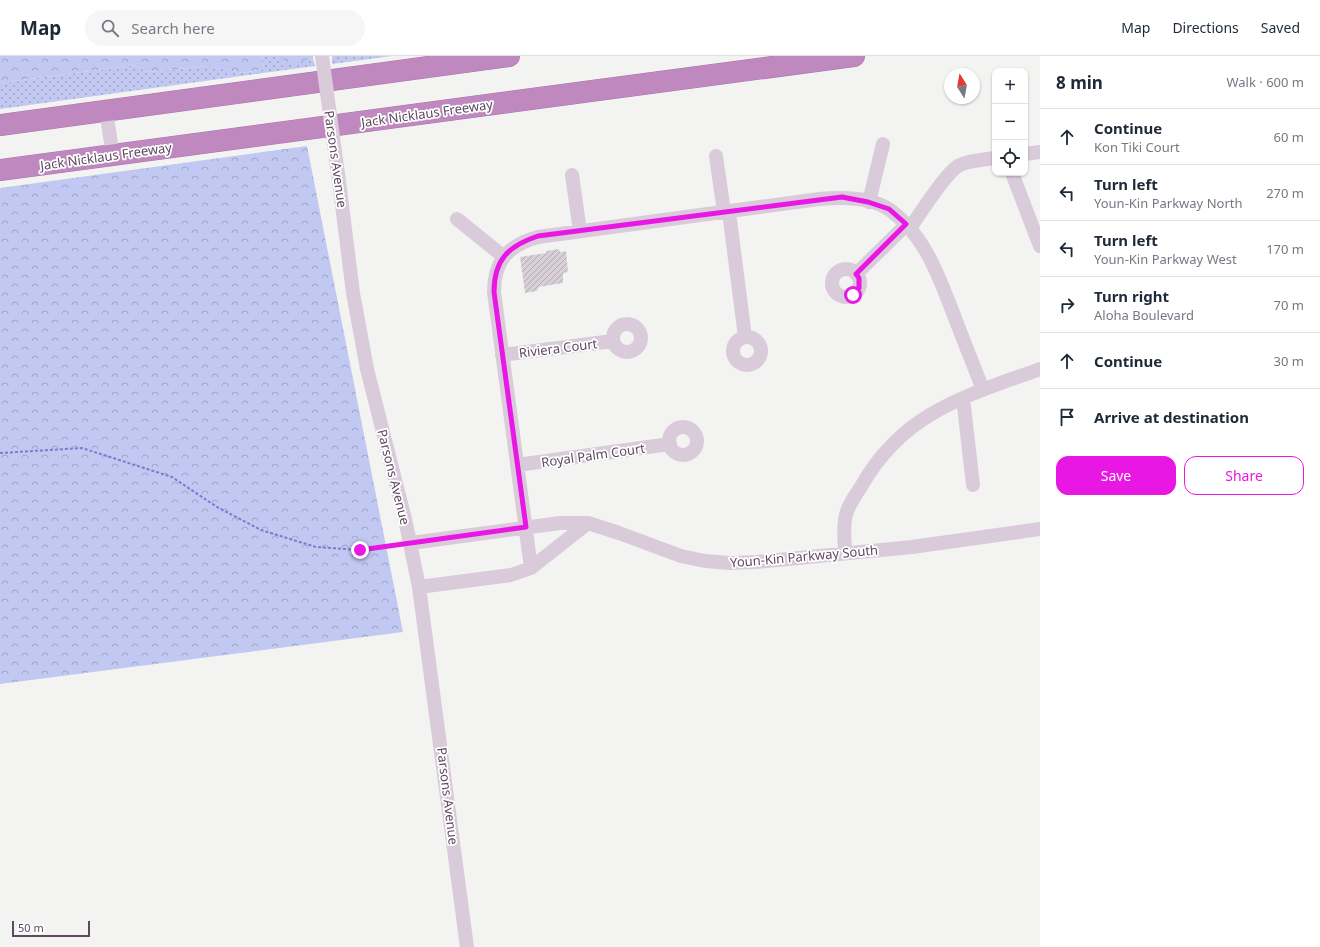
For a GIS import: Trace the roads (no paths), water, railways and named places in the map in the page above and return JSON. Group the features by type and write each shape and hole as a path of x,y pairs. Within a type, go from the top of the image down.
{"highway":[{"path":"0,125 509,56"},
{"name":"Jack Nicklaus Freeway","path":"0,170 854,56"}],"street":[{"name":"Parsons Avenue","path":"322,56 353,293 367,369 411,543 420,587 467,947"},
{"path":"106,111 113,156"},
{"path":"868,202 883,144"},
{"path":"1028,154 1040,152"},
{"path":"716,156 727,212 745,337"},
{"path":"856,274 908,226 948,176 958,166 970,162 992,158"},
{"path":"572,175 580,231"},
{"path":"1013,176 1040,246"},
{"path":"531,568 502,355 494,283 495,273 504,257 510,250 528,240 580,231 842,197 868,202 889,209 908,226 935,266 983,390"},
{"path":"457,219 504,257"},
{"name":"Riviera Court","path":"502,355 613,341"},
{"path":"845,553 845,519 848,509 876,462 889,446 910,427 941,408 962,398 1040,368"},
{"path":"962,398 973,485"},
{"name":"Royal Palm Court","path":"517,465 670,444"},
{"name":"Youn-Kin Parkway South","path":"411,543 560,523 588,523 619,533 666,552 705,561 730,563 757,562 919,546 1040,530"},
{"path":"420,587 511,575 531,568 588,523"}]}
